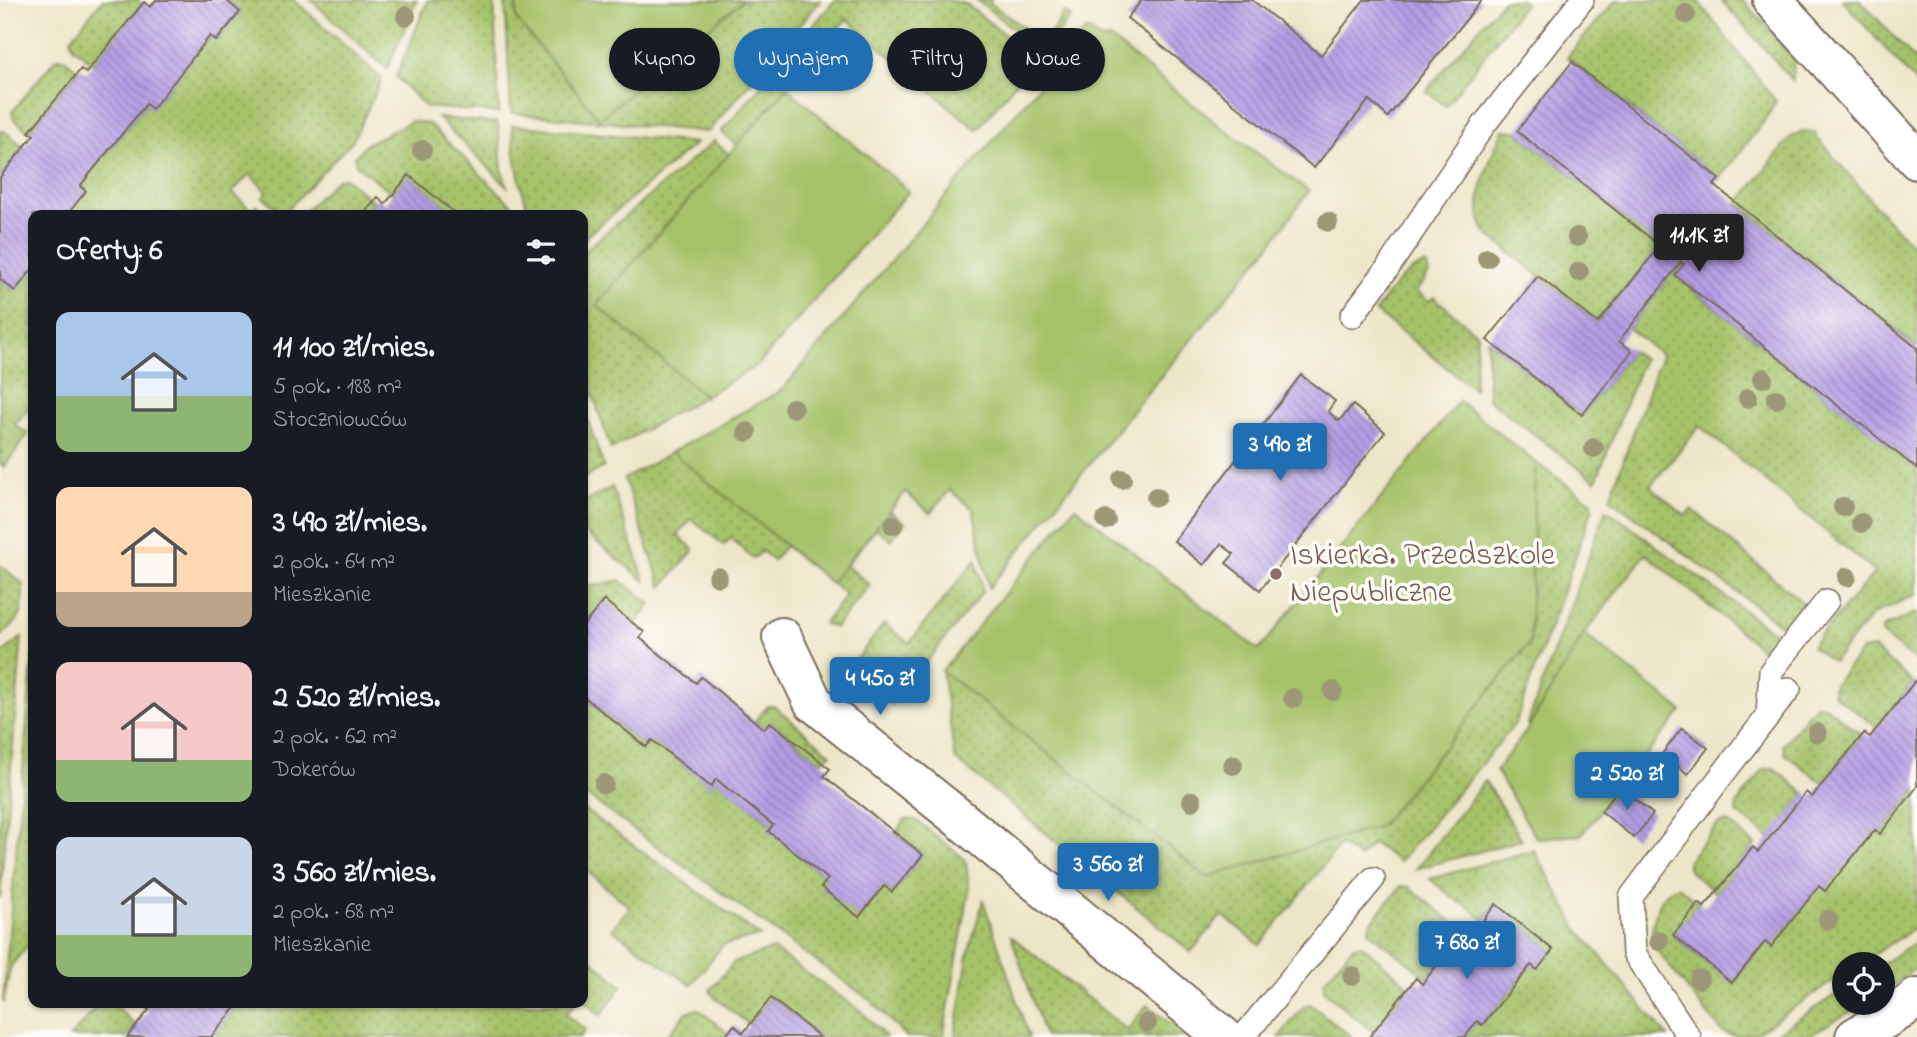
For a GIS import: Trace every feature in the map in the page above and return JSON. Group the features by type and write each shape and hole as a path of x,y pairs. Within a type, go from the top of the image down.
{"street":[{"path":"1772,0 1917,160"},
{"path":"782,638 813,702 955,815 1224,1037"},
{"path":"1855,1037 1917,998"}],"lane":[{"path":"1352,316 1387,269 1483,126 1582,0"},
{"path":"1768,714 1770,671 1827,601"},
{"path":"1689,1037 1634,953 1631,897 1789,689"},
{"path":"1243,1037 1373,879"}],"green space":[{"path":"102,0 137,0 142,4 94,64 73,47 71,39"},
{"path":"226,0 294,0 382,79 353,140 287,210 278,210 263,197 267,192 250,174 232,192 251,210 71,210 86,191 80,186 146,104 152,108 210,36 217,41 240,12"},
{"path":"311,0 417,0 387,69"},
{"path":"428,0 494,0 499,113 426,107 396,77"},
{"path":"505,0 516,0 517,20 599,118 632,91 720,91 720,28 709,28 743,0 821,0 797,28 734,28 734,91 743,91 708,132 511,113"},
{"path":"516,0 743,0 709,28 609,28 609,91 633,91 599,119 517,20"},
{"path":"835,0 949,0 966,4 1001,32 1001,91 1009,91 977,130 931,91 987,91 987,28 887,28 887,53 873,41 873,28 858,28 847,19 839,28 811,28"},
{"path":"977,0 991,0 990,3 1024,28 1013,28"},
{"path":"1503,0 1521,0 1525,3 1446,106 1426,91"},
{"path":"1616,0 1697,0 1776,101 1765,120 1719,179 1567,57"},
{"path":"1721,0 1743,0 1794,57 1793,81"},
{"path":"1842,0 1860,0 1917,62 1917,84"},
{"path":"1064,12 1071,17 1062,28 1054,28"},
{"path":"1111,39 1220,126 1309,191 1268,248 989,588 973,509 950,490 930,513 905,492 831,583 672,452 782,390 1035,91 1105,91 1105,40"},
{"path":"56,58 63,58 79,71 29,132 14,119 12,112"},
{"path":"757,91 784,91 737,145 721,132"},
{"path":"784,91 791,91 909,191 759,364 705,396 596,305"},
{"path":"438,118 498,123 502,169 507,186"},
{"path":"412,121 429,124 511,204 513,210 451,210 409,176 394,194 356,165 355,157 366,144"},
{"path":"512,125 696,143 588,235 588,210 528,210 514,148"},
{"path":"1503,130 1517,131 1660,246 1598,323 1487,234 1482,225 1479,208 1482,185"},
{"path":"0,131 4,131 24,147 0,177"},
{"path":"1802,131 1815,132 1817,138 1886,218 1917,250 1917,347 1738,204 1790,138"},
{"path":"714,141 729,154 596,305 705,396 611,449 588,380 588,248"},
{"path":"345,178 374,202 367,210 306,210 337,179"},
{"path":"1681,262 1684,264 1676,276 1917,469 1917,594 1873,614 1833,662 1811,646 1875,572 1700,426 1650,486 1685,516 1692,509 1803,603 1784,627 1610,498 1661,355 1629,328"},
{"path":"1426,264 1429,273 1416,292 1429,301 1434,297 1477,334 1474,389 1375,311 1403,277"},
{"path":"28,274 28,408 15,425 28,434 4,467 0,463 0,279 15,290"},
{"path":"1487,340 1582,415 1632,351 1643,359 1596,481 1488,399"},
{"path":"874,366 973,509 950,490 930,513 905,492 890,511 905,523 891,540 876,528 846,565 870,585 835,628 824,623 846,595 785,546 773,561 762,551 753,559 731,538 724,545 691,519 678,535 694,550 662,587 624,479 782,390"},
{"name":"Iskierka. Przedszkole Niepubliczne","path":"1459,401 1535,462 1530,642 1380,826 1207,877 942,671 1075,507 1259,650"},
{"path":"588,421 604,467 588,475"},
{"path":"1535,462 1592,502 1592,510 1515,724 1399,862 1373,843 1359,858 1340,845 1260,945 1222,915 1191,952 955,759 942,671 1208,877 1380,826 1530,642"},
{"path":"612,487 645,581 588,535 588,500"},
{"path":"1606,509 1777,635 1764,651 1646,554 1584,634 1529,726 1527,725"},
{"path":"976,559 983,591 892,705 848,670 884,624 909,643"},
{"path":"0,565 23,584 23,603 18,620 0,637"},
{"path":"620,580 651,604 635,625 604,600 588,620 588,587"},
{"path":"1917,612 1917,662 1883,635 1882,628"},
{"path":"1584,634 1682,711 1581,835 1536,838 1496,770 1527,730"},
{"path":"22,637 0,898 0,655"},
{"path":"1873,648 1913,683 1878,728 1834,695 1833,686 1862,650"},
{"path":"588,700 646,747 652,740 711,786 716,779 773,825 769,831 828,879 822,887 859,917 884,886 893,892 922,855 896,833 905,819 916,820 966,860 969,892 943,1037 906,1037 870,1000 588,797"},
{"path":"1815,705 1824,705 1862,735 1823,783 1785,754 1783,745"},
{"path":"768,706 774,706 831,754 821,762 771,722 764,729 755,721"},
{"path":"28,711 28,945 11,966 3,1003"},
{"path":"1774,768 1805,794 1770,838 1736,812 1737,804 1764,769"},
{"path":"1485,781 1522,840 1416,869"},
{"path":"1917,788 1917,926 1877,952 1832,952 1832,982 1756,1033 1738,1036 1721,1031 1651,943 1654,919 1660,902 1671,889 1678,886 1699,903 1673,936 1733,983 1765,942 1771,946 1819,886 1875,830 1880,834"},
{"path":"588,813 760,936 723,945 691,985 612,929 630,907 588,872"},
{"path":"1728,822 1755,845 1716,893 1689,871 1687,861 1718,824"},
{"path":"1534,850 1578,929 1668,1037 1464,1037 1477,1021 1482,1025 1531,965 1496,905 1483,919 1430,879"},
{"path":"1401,886 1409,887 1464,931 1427,978 1369,931 1370,924"},
{"path":"983,900 1029,1037 955,1037 968,955"},
{"path":"1011,936 1127,1030 1147,1005 1188,1037 1045,1037"},
{"path":"1917,941 1917,967 1895,984 1895,955"},
{"path":"1362,945 1409,986 1373,1032 1324,991 1324,981 1353,946"},
{"path":"772,949 861,1011 886,1037 820,1037 771,998 750,1025 715,998 710,990 734,962"},
{"path":"588,957 622,986 601,1015 588,1004"},
{"path":"1832,997 1832,1015 1844,1015 1805,1037 1771,1037"},
{"path":"1310,1004 1352,1037 1279,1037 1304,1006"},
{"path":"96,1008 118,1008 136,1026 127,1037 70,1037"},
{"path":"235,1008 571,1008 566,1014 585,1030 580,1037 211,1037"},
{"path":"698,1009 728,1033 725,1037 666,1037 687,1012"}],"building":[{"path":"156,0 226,0 240,12 216,41 210,36 152,109 146,104 80,186 86,191 71,210 28,210 28,274 15,291 0,279 0,177 34,135 29,132 81,69 86,73 144,2 150,7"},
{"path":"1142,0 1252,0 1321,55 1364,0 1482,0 1388,117 1369,100 1314,168 1127,18"},
{"path":"1572,62 1718,178 1714,185 1917,348 1917,469 1675,275 1684,264 1681,262 1619,341 1632,351 1582,415 1487,340 1538,276 1598,323 1660,246 1517,131"},
{"path":"409,175 451,210 367,210 378,197 385,204"},
{"path":"1301,375 1335,401 1328,411 1339,421 1353,405 1385,432 1260,590 1226,563 1234,554 1221,544 1204,565 1174,541"},
{"path":"604,600 644,632 640,638 696,683 701,677 764,729 770,722 830,769 824,776 923,855 892,892 884,886 859,917 821,887 828,879 768,831 773,825 716,779 711,787 652,740 646,747 588,700 588,620"},
{"path":"1915,681 1917,787 1880,834 1875,830 1825,891 1819,886 1771,947 1765,942 1732,983 1673,935 1699,903 1704,907 1753,847 1758,852 1806,792 1812,797 1864,733 1870,737"},
{"path":"1682,728 1708,748 1688,774 1662,754"},
{"path":"1620,787 1653,814 1634,838 1601,811"},
{"path":"1496,904 1553,950 1537,970 1531,965 1482,1025 1477,1021 1465,1037 1369,1037 1416,978 1422,984 1470,923 1477,928"},
{"path":"771,998 820,1037 725,1037 734,1025 743,1033"},
{"path":"146,1008 236,1008 211,1037 127,1037 149,1010"}],"place":[{"name":"Iskierka. Przedszkole Niepubliczne","path":"1276,574"}]}
